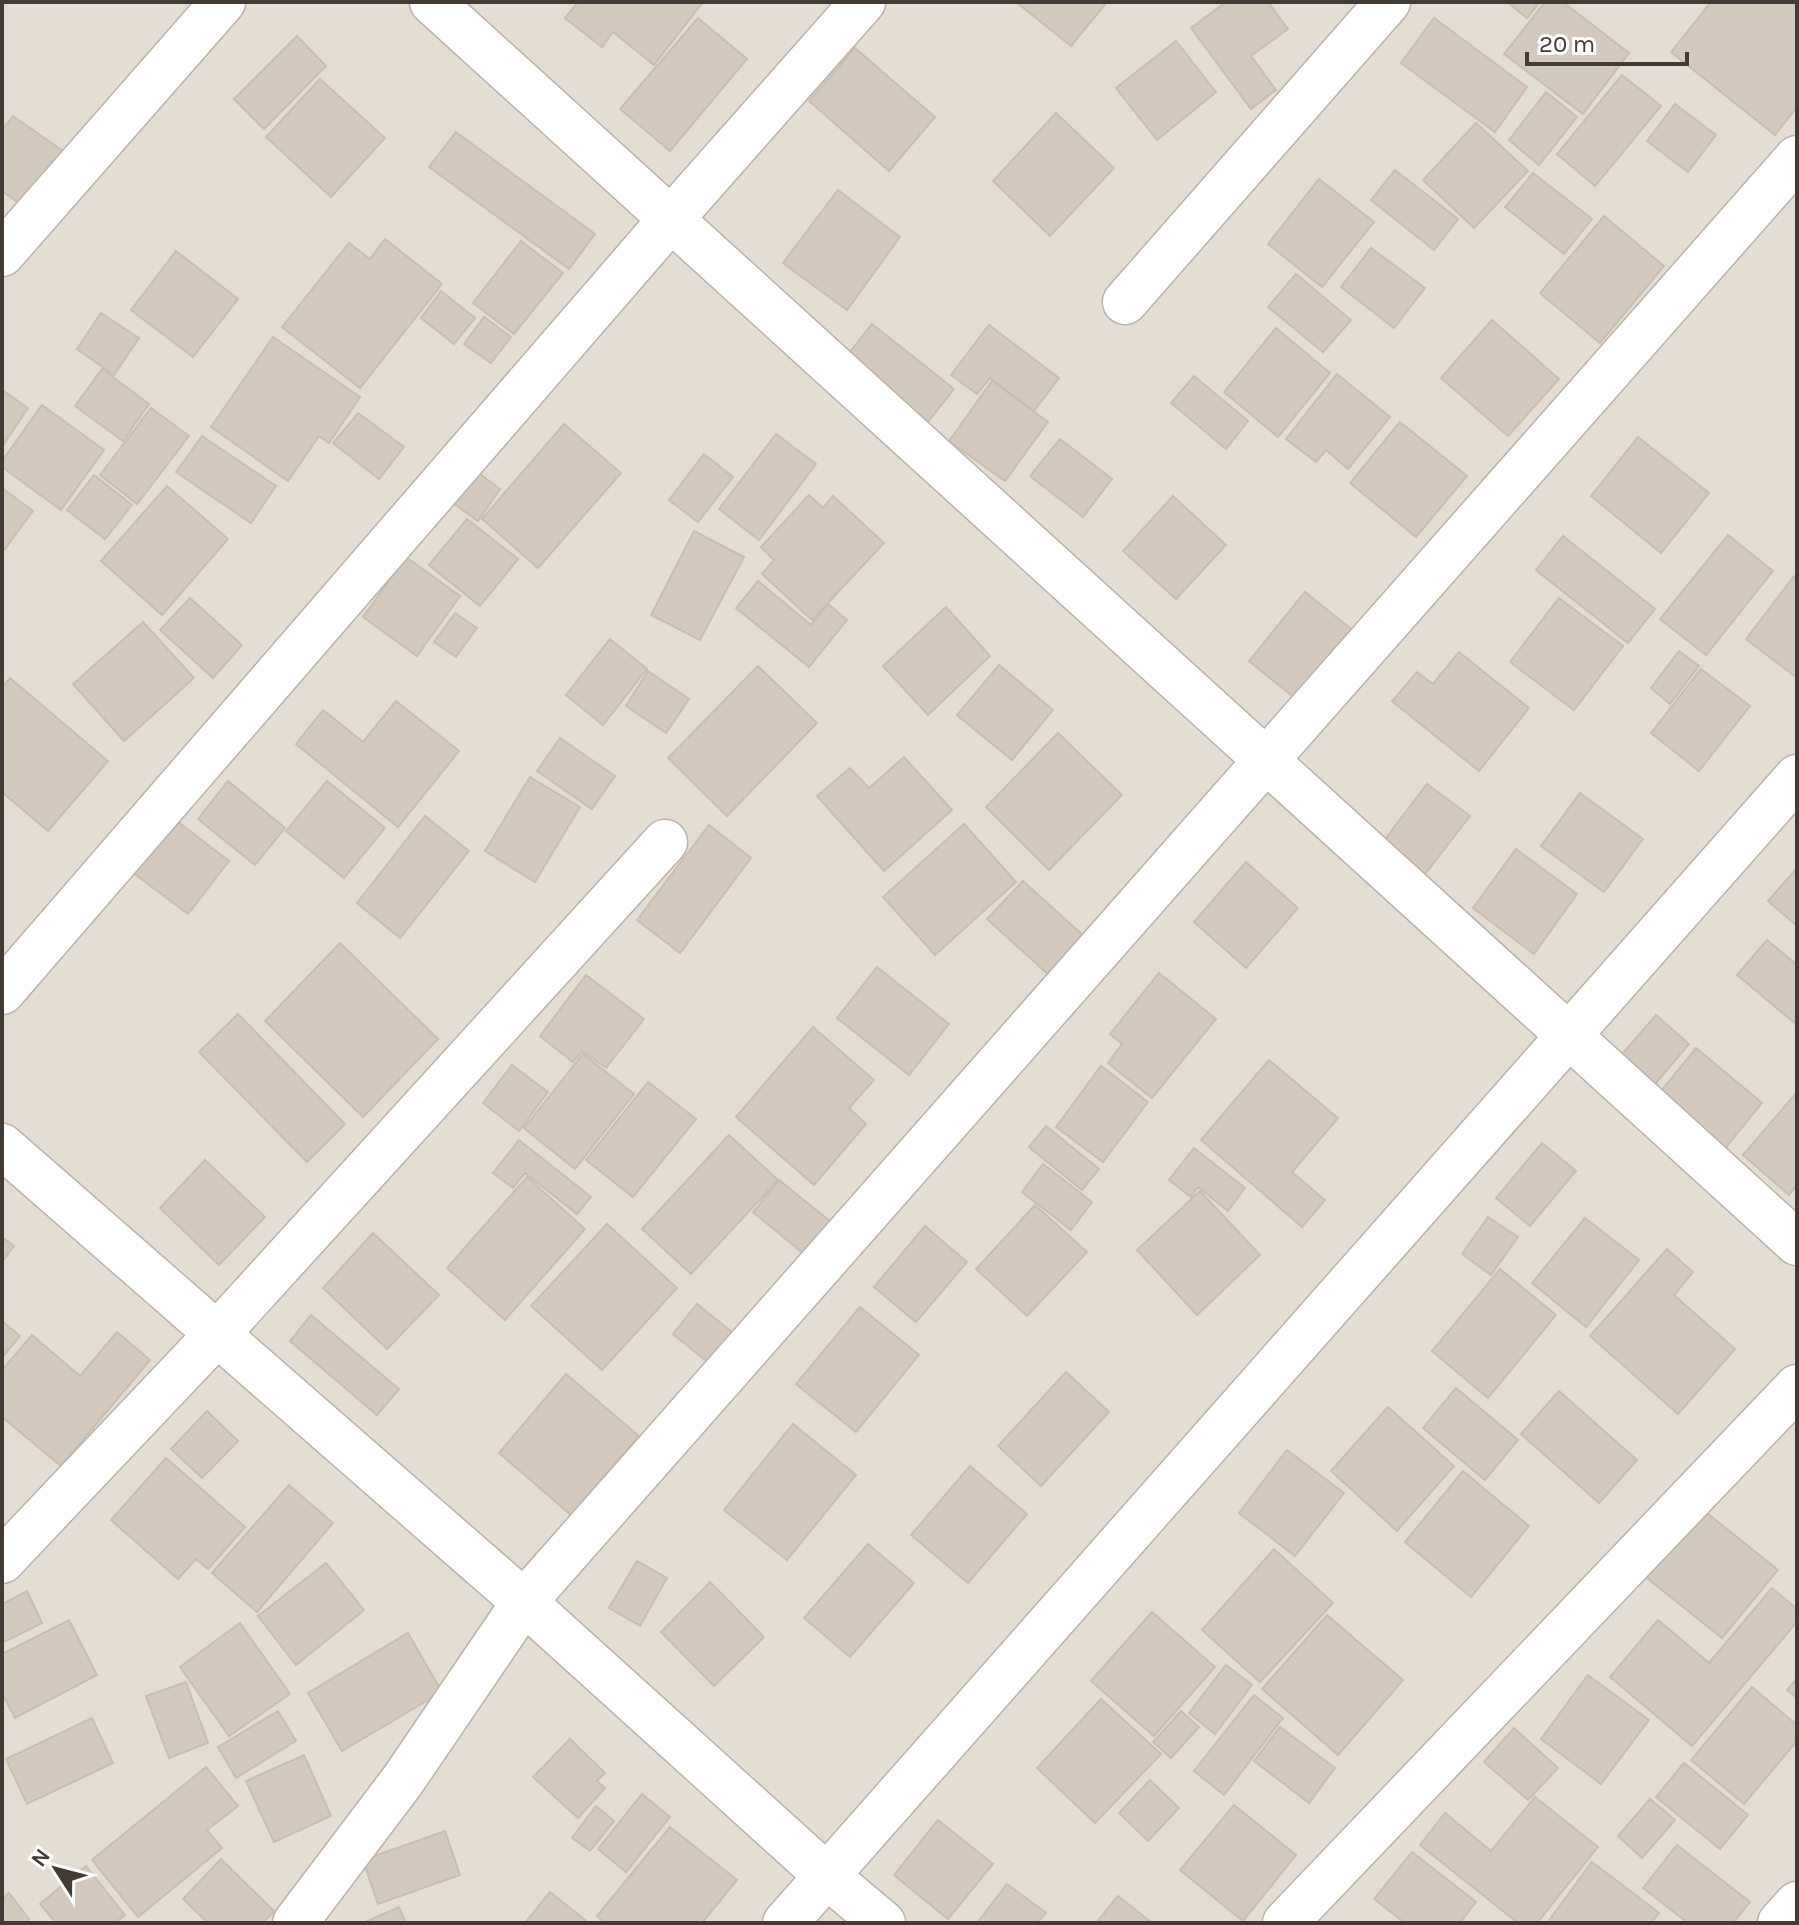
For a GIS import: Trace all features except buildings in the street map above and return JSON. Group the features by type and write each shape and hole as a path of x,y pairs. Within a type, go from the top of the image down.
{"street":[{"path":"2,254 223,2"},
{"path":"432,2 1797,1243"},
{"path":"2,992 671,219 863,2"},
{"path":"1125,302 1388,2"},
{"path":"295,1923 403,1780 524,1602 1797,158"},
{"path":"785,1923 1797,777"},
{"path":"2,1561 218,1333 665,842"},
{"path":"2,1146 524,1602 883,1923"},
{"path":"1285,1923 1797,1387"},
{"path":"1780,1923 1797,1904"}],"shaded area":[{"path":"2,2 1797,2 1797,1923 2,1923"}]}
